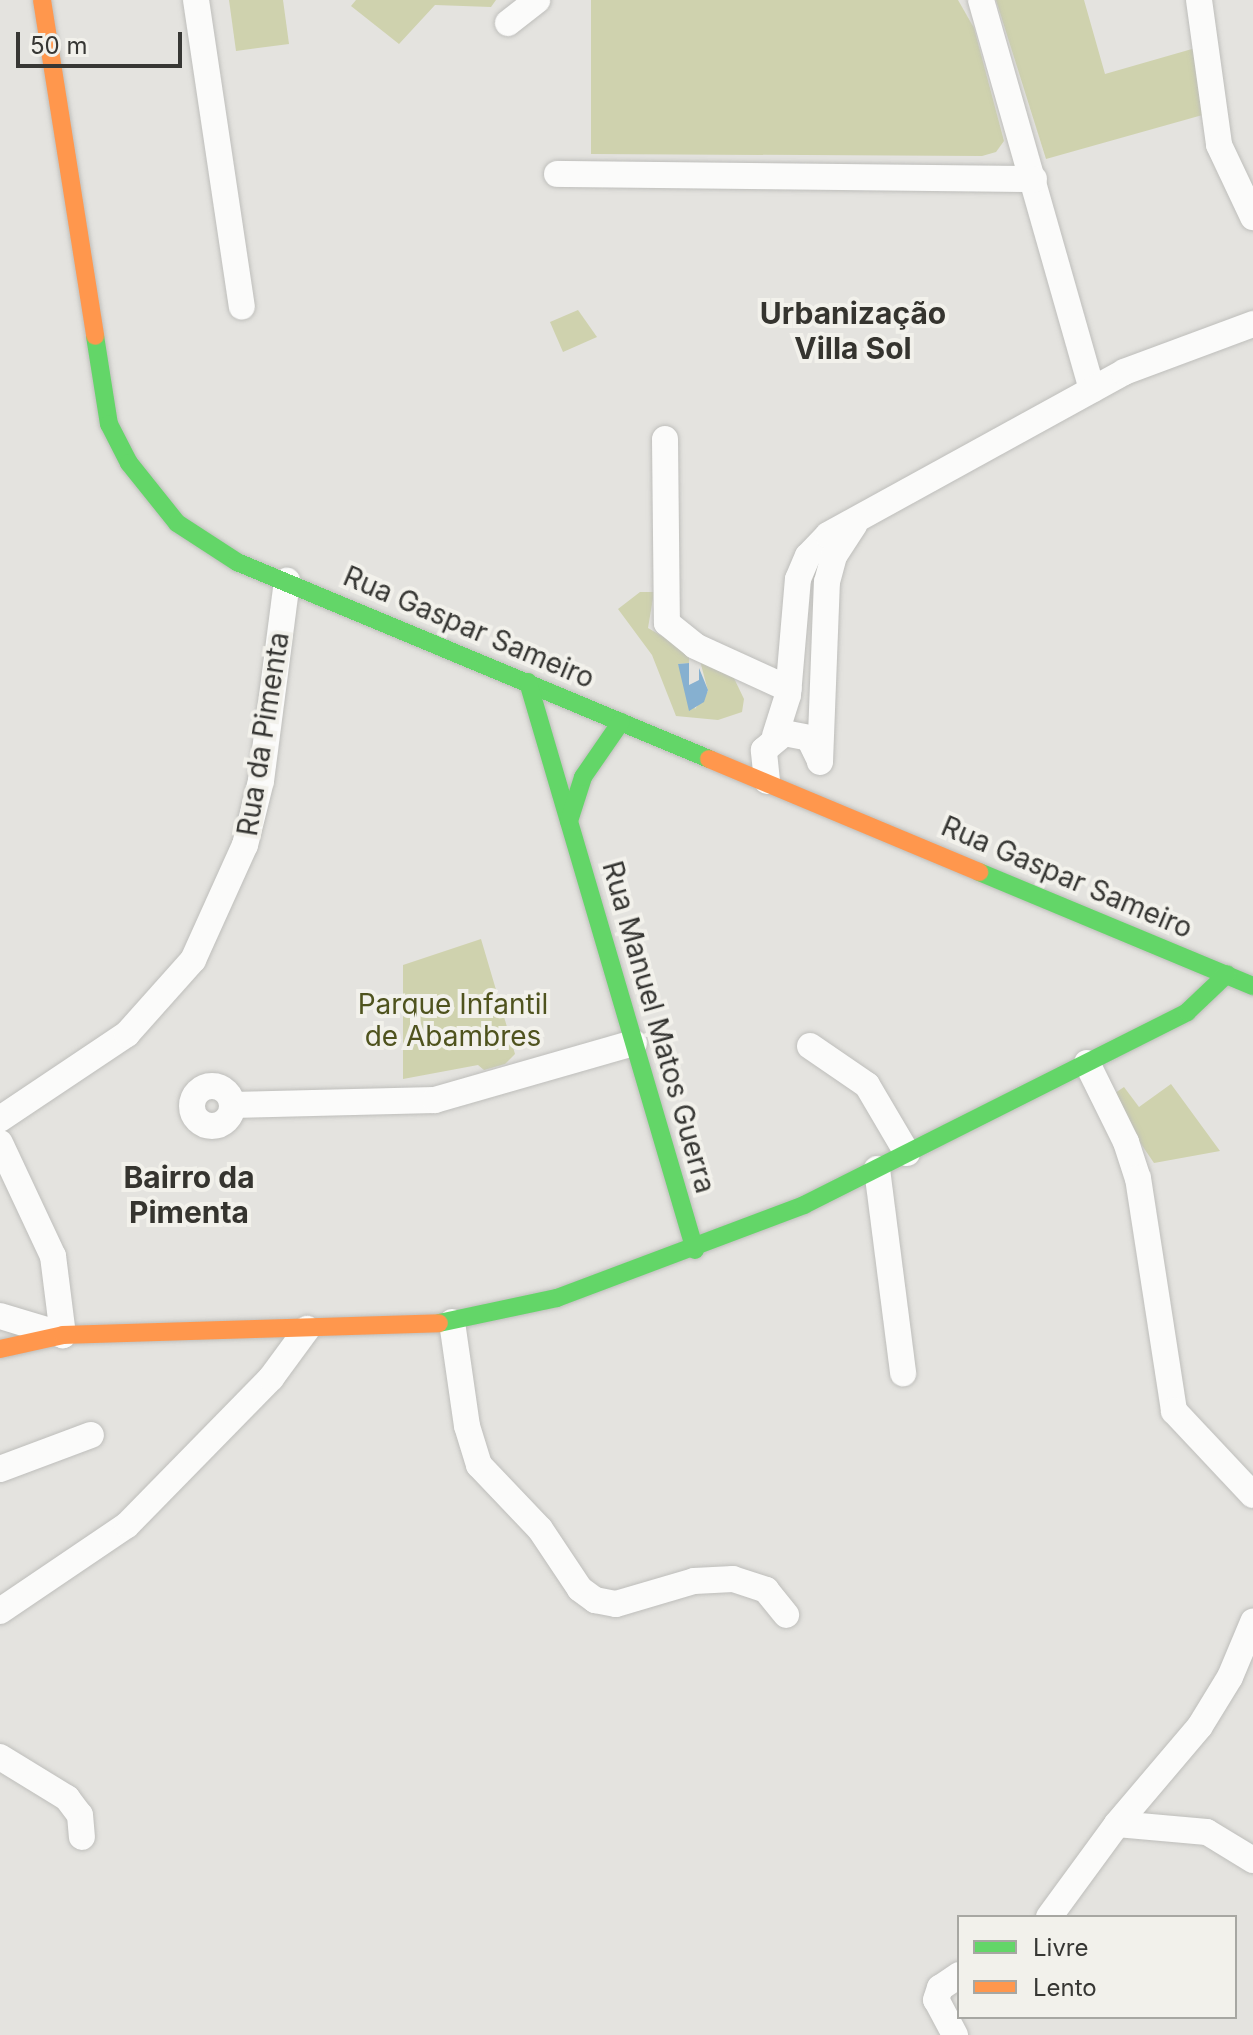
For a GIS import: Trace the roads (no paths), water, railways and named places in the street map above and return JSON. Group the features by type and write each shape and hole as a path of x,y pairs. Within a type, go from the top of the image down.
{"street":[{"name":"Rua Gaspar Sameiro","path":"42,0 102,389 114,437 177,523 237,562 1253,985"},
{"path":"196,0 242,307"},
{"path":"508,23 537,0"},
{"path":"981,0 1092,389"},
{"path":"1199,0 1219,145 1253,217"},
{"path":"557,174 1034,179"},
{"path":"767,781 769,743 789,689 798,579 808,556 828,535 1092,389 1253,324"},
{"path":"665,439 667,623 695,646 789,689"},
{"path":"819,803 825,617 834,556 863,515"},
{"name":"Rua da Pimenta","path":"0,1119 127,1034 193,960 245,845 261,781 287,581"},
{"path":"795,615 811,607 825,617"},
{"name":"Rua Manuel Matos Guerra","path":"528,682 695,1250"},
{"path":"569,821 583,777 621,722"},
{"path":"736,769 752,764 769,743 793,732 809,738 819,767"},
{"path":"794,793 819,767"},
{"path":"0,1349 63,1335 452,1322 557,1298 695,1250 877,1169 1194,1008 1227,974"},
{"path":"232,1105 435,1100 634,1043"},
{"path":"810,1046 867,1085 907,1153"},
{"path":"1087,1063 1126,1142 1138,1178 1174,1411 1253,1495"},
{"path":"0,1143 53,1256 63,1335"},
{"path":"877,1169 903,1373"},
{"path":"0,1316 63,1335"},
{"path":"452,1322 467,1426 479,1465 540,1529 580,1589 595,1600 616,1604 694,1581 733,1579 766,1590 786,1615"},
{"path":"0,1611 54,1570 127,1525 271,1378 307,1329"},
{"path":"0,1469 91,1435"},
{"path":"1050,1915 1117,1824 1200,1726 1230,1677 1253,1622"},
{"path":"0,1757 67,1798 80,1815 82,1837"},
{"path":"1117,1824 1207,1832 1253,1860"},
{"path":"955,2035 936,2000 940,1988 957,1976"}],"water":[{"path":"689,663 689,685 699,680 699,668 708,690 704,702 689,711 678,664"}],"district":[{"name":"Urbanização Villa Sol","path":"853,330"},
{"name":"Bairro da Pimenta","path":"189,1194"}],"park label":[{"name":"Parque Infantil de Abambres","path":"453,1020"}]}
